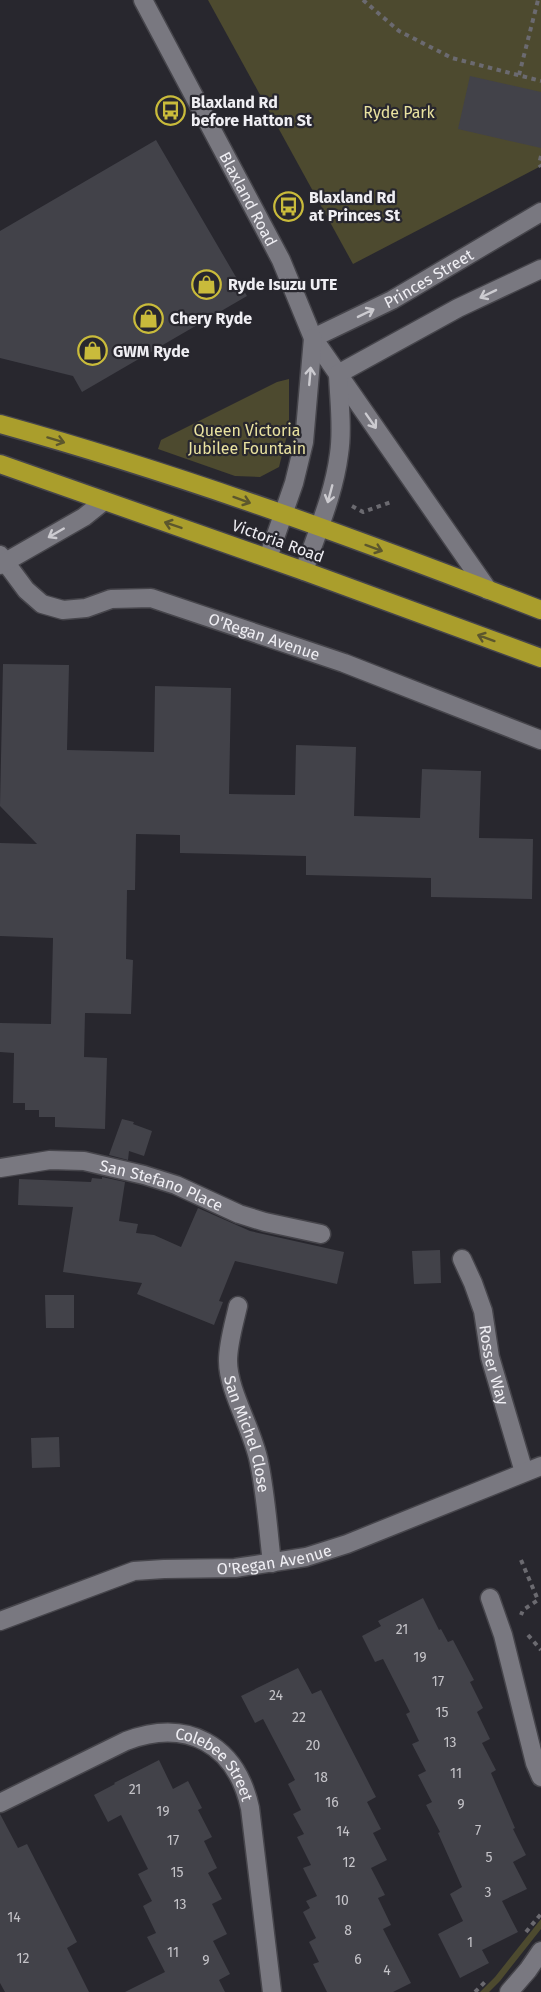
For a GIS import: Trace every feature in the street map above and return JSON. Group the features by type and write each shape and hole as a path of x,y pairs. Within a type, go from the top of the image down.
{"highway":[{"name":"Victoria Road","path":"0,424 166,474 541,610"},
{"name":"Victoria Road","path":"0,464 268,558 541,658"}],"street":[{"name":"Blaxland Road","path":"143,0 281,260 313,338 488,590"},
{"name":"Princes Street","path":"313,338 392,300 541,212"},
{"path":"304,571 330,497 340,453 338,374 458,308 541,268"},
{"name":"Blaxland Road","path":"268,558 294,483 304,442 313,338"},
{"path":"2,561 84,517 104,501"},
{"name":"O'Regan Avenue","path":"2,561 26,590 42,604 63,610 86,608 111,599 151,598 344,663 541,740"},
{"name":"San Stefano Place","path":"0,1168 50,1160 84,1161 176,1185 239,1214 321,1234"},
{"name":"Rosser Way","path":"462,1259 483,1311 490,1357 524,1472"},
{"name":"San Michel Close","path":"238,1306 228,1362 231,1380 259,1461 272,1563"},
{"name":"O'Regan Avenue","path":"0,1621 134,1571 235,1568 306,1557 347,1544 541,1466"},
{"path":"489,1598 503,1635 535,1763 541,1777"},
{"name":"Colebee Street","path":"0,1803 144,1734 162,1731 180,1733 198,1738 214,1747 228,1759 239,1774 246,1790 272,1992"},
{"path":"508,1992 541,1951"}],"path":[{"path":"363,0 399,31 452,58 541,81"},
{"path":"519,75 538,0"},
{"path":"541,156 539,164 541,167"},
{"path":"352,506 363,512 391,502"},
{"path":"520,1619 523,1610 538,1600 521,1560"},
{"path":"524,1627 541,1650"}],"green space":[{"name":"Ryde Park","path":"208,0 541,0 541,166 353,264"},
{"name":"Queen Victoria Jubilee Fountain","path":"289,379 289,427 279,467 260,477 235,476 158,449 161,440 277,382"},
{"path":"541,1919 541,1929 500,1981 489,1992 480,1992 495,1977"}],"building":[{"path":"470,76 541,92 541,148 458,129"},
{"path":"156,140 247,296 82,392 73,376 0,358 0,231"},
{"path":"3,664 69,665 67,750 154,752 155,686 231,688 229,794 295,795 296,745 356,747 354,816 420,818 422,769 481,771 479,838 533,839 532,899 431,897 431,878 306,875 306,856 180,853 180,835 136,834 135,890 127,890 126,959 133,960 131,1014 85,1013 84,1057 107,1058 105,1129 55,1127 55,1117 39,1117 39,1110 25,1110 25,1103 13,1103 14,1053 0,1052 0,1023 51,1024 53,938 0,936 0,843 37,844 0,806"},
{"path":"122,1119 152,1131 144,1156 129,1151 128,1160 109,1155"},
{"path":"102,1177 125,1182 119,1221 138,1224 136,1233 154,1235 181,1247 198,1208 250,1231 344,1252 337,1284 235,1261 219,1301 223,1302 214,1325 137,1294 142,1283 63,1272 73,1207 18,1205 19,1179 91,1182 92,1178 102,1179"},
{"path":"440,1250 441,1283 414,1284 412,1251"},
{"path":"45,1295 74,1295 74,1328 46,1328"},
{"path":"59,1437 60,1467 32,1468 31,1438"},
{"path":"423,1598 439,1630 441,1629 448,1642 453,1640 474,1680 470,1682 483,1708 477,1712 490,1739 482,1743 496,1770 491,1773 526,1855 513,1862 527,1889 502,1901 518,1932 482,1950 489,1963 460,1978 438,1934 463,1921 450,1894 462,1887 438,1833 440,1832 426,1805 432,1802 418,1775 426,1771 412,1744 419,1741 406,1714 410,1712 383,1659 375,1662 362,1636 381,1626 378,1621"},
{"path":"298,1668 312,1694 321,1690 376,1797 367,1802 381,1829 373,1833 387,1860 371,1868 385,1895 378,1898 391,1925 383,1929 411,1983 393,1992 327,1992 313,1964 319,1962 309,1942 316,1938 303,1912 310,1908 306,1901 317,1896 303,1868 311,1865 297,1837 304,1834 293,1814 301,1810 288,1784 295,1780 263,1719 255,1723 241,1696"},
{"path":"159,1760 173,1789 188,1781 202,1808 198,1810 212,1837 204,1841 217,1868 208,1873 222,1899 212,1904 227,1934 213,1941 230,1974 219,1980 225,1992 125,1992 165,1972 147,1937 156,1933 143,1906 152,1901 138,1874 148,1869 121,1815 108,1822 94,1795"},
{"path":"0,1814 18,1848 27,1844 77,1942 67,1948 89,1992 5,1992 0,1983"}],"place":[{"name":"Blaxland Rd before Hatton St","path":"170,111"},
{"name":"Blaxland Rd at Princes St","path":"288,206"},
{"name":"Ryde Isuzu UTE","path":"207,284"},
{"name":"Chery Ryde","path":"149,318"},
{"name":"GWM Ryde","path":"92,351"}]}
